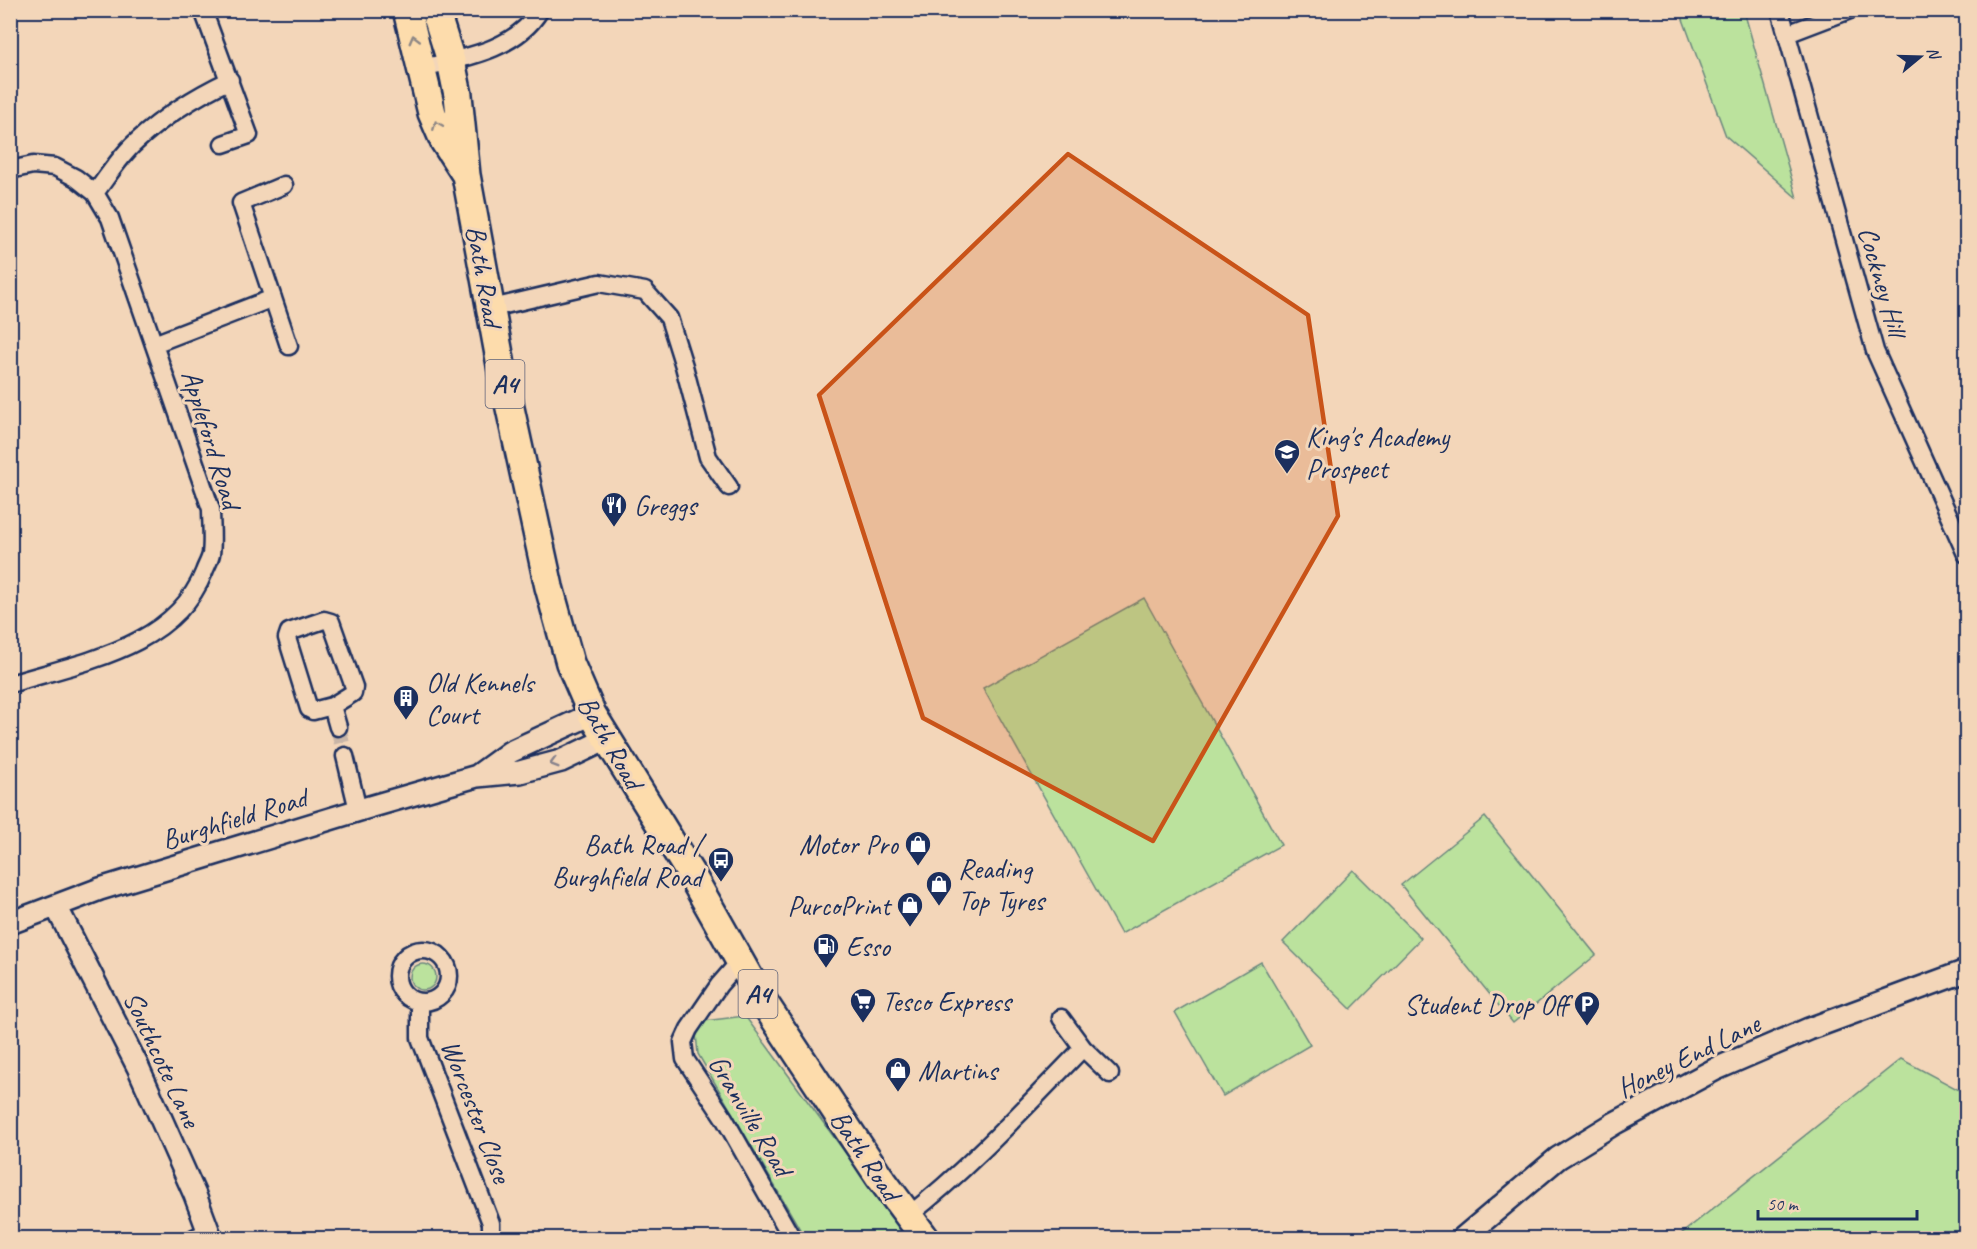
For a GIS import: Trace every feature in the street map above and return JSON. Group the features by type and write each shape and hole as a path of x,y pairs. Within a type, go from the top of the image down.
{"main road":[{"name":"Bath Road","path":"407,10 432,113 444,141 466,175"},
{"name":"Bath Road","path":"435,10 451,61 458,94 466,175 503,376 549,587 570,663 592,714 692,876 764,1004 879,1176 925,1239"}],"street":[{"path":"203,10 249,135 223,144"},
{"path":"422,68 502,45 519,34 540,10"},
{"name":"Cockney Hill","path":"1780,10 1875,351 1966,554"},
{"path":"1787,34 1850,10"},
{"path":"94,193 135,143 176,110 204,92 230,80"},
{"name":"Appleford Road","path":"10,170 33,165 55,167 76,178 94,193 110,218 212,509 211,555 198,586 183,608 160,629 135,644 10,684"},
{"path":"284,185 241,203 289,346"},
{"path":"492,308 599,283 645,291 669,318 708,457 729,487"},
{"path":"154,344 273,298"},
{"path":"324,620 331,622 354,687 353,693 332,706 313,711 309,709 286,638 289,632 324,620"},
{"path":"332,706 338,726"},
{"name":"Burghfield Road","path":"477,776 510,752 592,714"},
{"name":"Burghfield Road","path":"10,923 100,889 358,810 477,776 520,772 561,761 607,739"},
{"path":"345,756 358,810"},
{"name":"Southcote Lane","path":"56,906 138,1067 195,1195 205,1236"},
{"name":"Granville Road","path":"740,962 719,985 689,1029 683,1042 685,1059 724,1118 792,1239"},
{"name":"Honey End Lane","path":"1463,1239 1558,1158 1615,1122 1716,1069 1789,1038 1966,971"},
{"name":"Worcester Close","path":"420,1002 420,1038 490,1223 491,1239"},
{"path":"1061,1018 1083,1048 1110,1074"},
{"path":"908,1216 1002,1131 1083,1048"}],"highlighted area":[{"path":"1068,154 1308,315 1338,516 1153,841 923,718 819,395"}],"green space":[{"path":"1680,11 1744,11 1797,198 1726,136"},
{"path":"1144,598 1281,845 1121,934 983,688"},
{"path":"1485,817 1596,955 1513,1023 1401,885"},
{"path":"1353,870 1421,938 1351,1009 1283,942"},
{"path":"1261,962 1310,1045 1223,1096 1175,1012"},
{"path":"423,964 432,968 436,977 432,986 423,990 414,986 410,977 414,968"},
{"path":"745,1016 908,1238 805,1238 698,1054 696,1034 704,1021"},
{"path":"1901,1059 1966,1095 1966,1238 1676,1238"}],"tunnel":[{"path":"338,727 345,756"}],"place":[{"name":"King's Academy Prospect","path":"1287,475"},
{"name":"Greggs","path":"614,528"},
{"name":"Old Kennels Court","path":"406,721"},
{"name":"Motor Pro","path":"918,867"},
{"name":"Bath Road / Burghfield Road","path":"721,883"},
{"name":"Reading Top Tyres","path":"939,907"},
{"name":"PurcoPrint","path":"910,928"},
{"name":"Esso","path":"826,969"},
{"name":"Tesco Express","path":"863,1024"},
{"name":"Student Drop Off","path":"1587,1027"},
{"name":"Martins","path":"898,1093"}]}
